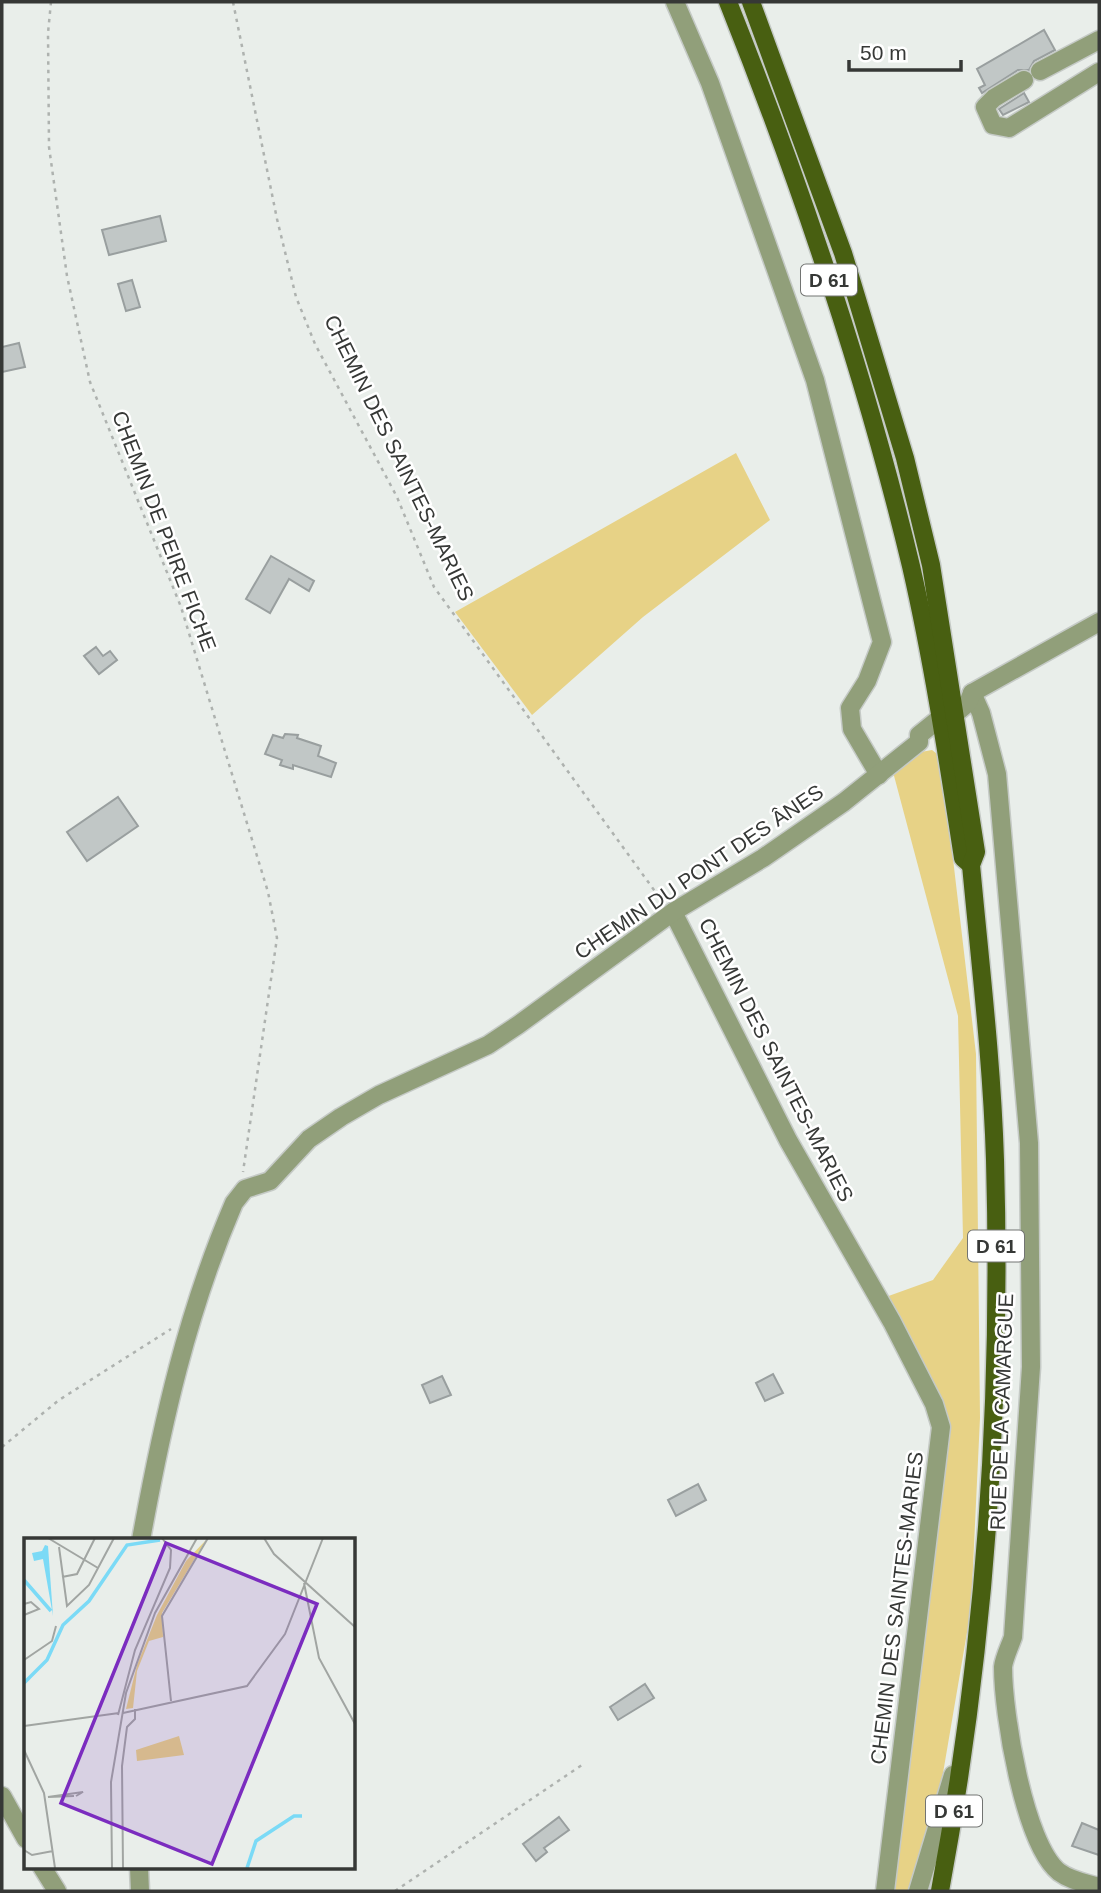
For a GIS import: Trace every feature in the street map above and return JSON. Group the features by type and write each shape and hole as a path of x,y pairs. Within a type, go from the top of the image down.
{"main road":[{"name":"D 61","path":"727,2 823,261 879,443 943,692"},
{"name":"D 61","path":"751,2 808,152 887,394 928,549 963,858 971,865 995,1158 996,1363 980,1628 940,1891"}],"street":[{"path":"675,2 710,83 815,380 882,642 867,681 850,708 852,729 879,775"},
{"path":"1099,40 994,98 985,107 993,125 1009,128 1099,72"},
{"name":"CHEMIN DU PONT DES ÂNES","path":"245,1189 270,1181 309,1139 341,1117 379,1095 488,1045 518,1026 673,912 763,858 879,775 919,742 919,735 968,704 972,693 1099,622"},
{"path":"943,692 968,690 972,693"},
{"name":"RUE DE LA CAMARGUE","path":"972,693 985,723 997,774 1029,1143 1031,1367 1013,1637 1003,1665 1013,1748 1036,1840 1059,1871 1075,1881 1099,1887"},
{"path":"919,742 950,737"},
{"name":"CHEMIN DES SAINTES-MARIES","path":"673,912 788,1140 898,1334 934,1404 941,1427 885,1891"},
{"path":"141,1538 165,1416 190,1321 234,1203 245,1189"},
{"path":"918,1891 966,1731"},
{"path":"2,1796 24,1835"},
{"path":"43,1868 57,1891"},
{"path":"139,1868 140,1891"}],"path":[{"name":"CHEMIN DE PEIRE FICHE","path":"51,2 48,33 49,146 67,276 90,382 181,607 268,892 278,938 256,1095 246,1138 242,1178 245,1189"},
{"name":"CHEMIN DES SAINTES-MARIES","path":"233,2 277,219 296,297 335,386 397,497 433,587 519,708 673,912"},
{"path":"2,1447 59,1400 176,1326 190,1321"},
{"path":"395,1891 582,1765"}],"shaded area":[{"path":"736,453 770,520 643,617 532,715 455,612"},
{"path":"932,750 941,757 976,1054 980,1418 971,1609 934,1826 909,1891 889,1891 938,1485 948,1445 946,1427 883,1298 933,1280 963,1238 958,1016 893,772 921,752"}],"building":[{"path":"1044,30 1055,50 1034,61 1029,70 1018,70 982,93 979,88 985,85 977,69"},
{"path":"1024,93 1029,102 1003,115 999,109"},
{"path":"160,216 166,241 109,255 102,230"},
{"path":"132,280 140,307 126,311 118,284"},
{"path":"19,343 25,367 2,372 2,347"},
{"path":"271,556 314,581 309,591 289,579 270,613 246,599"},
{"path":"96,647 103,656 110,651 117,660 99,674 84,656"},
{"path":"285,734 298,735 297,738 321,746 318,756 336,763 331,777 293,765 293,769 280,765 282,760 265,754 273,735 283,738"},
{"path":"118,797 138,826 87,861 67,832"},
{"path":"773,1374 783,1393 765,1401 756,1383"},
{"path":"442,1376 451,1395 430,1403 422,1385"},
{"path":"698,1484 706,1500 676,1516 668,1500"},
{"path":"645,1684 654,1698 618,1720 610,1707"},
{"path":"559,1817 569,1830 544,1848 547,1852 536,1861 523,1844"},
{"path":"1082,1823 1099,1830 1099,1855 1072,1846"}]}
